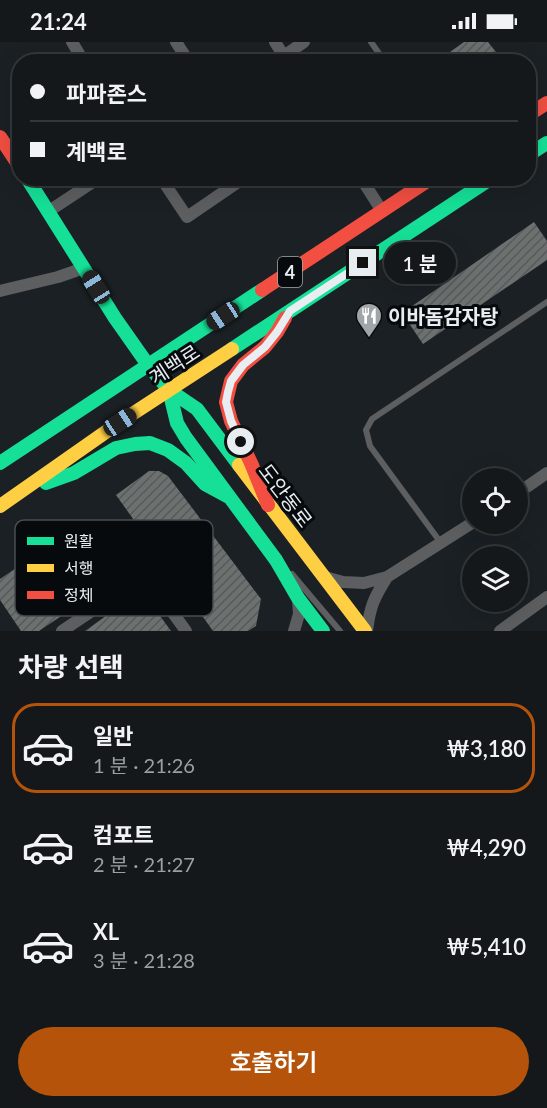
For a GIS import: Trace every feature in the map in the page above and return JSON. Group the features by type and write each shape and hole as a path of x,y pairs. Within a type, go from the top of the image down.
{"main road":[{"path":"0,137 12,155"},
{"path":"32,186 115,318 148,365 169,390 181,431 276,560 298,598 323,631"},
{"name":"계백로","path":"0,463 420,186"},
{"name":"계백로","path":"0,506 120,422 480,186"},
{"path":"268,505 231,421 226,402 231,381 243,365 265,347 290,311"},
{"name":"도안동로","path":"169,390 197,409 366,631"},
{"path":"23,491 74,473 116,448 150,443 168,450 186,463 205,484 229,497"}],"street":[{"path":"289,54 304,42"},
{"path":"49,212 87,186"},
{"path":"166,186 187,217 232,186"},
{"path":"366,186 382,211"},
{"path":"0,291 58,277 84,268"},
{"path":"528,486 547,473"},
{"path":"325,577 342,582 364,583 387,577 462,530"},
{"path":"366,631 373,600 387,577"},
{"path":"500,631 547,597"},
{"path":"294,631 299,614 298,598"},
{"path":"62,631 84,616"},
{"path":"176,616 186,631"}],"lane":[{"path":"441,544 370,446 366,430 372,419 547,302"},
{"path":"276,560 297,579 340,631"}],"building":[{"path":"464,42 488,42 496,52 493,54 447,54"},
{"path":"534,222 547,241 547,260 423,344 402,313"},
{"path":"149,471 159,471 168,476 201,520 134,520 116,495"},
{"path":"213,536 261,599 256,626 248,631 213,631 202,616 213,616"},
{"path":"15,569 15,616 61,616 39,631 21,631 0,600 0,579"},
{"path":"106,616 160,616 171,631 85,631"}],"traffic: fast":[{"path":"536,150 547,143"},
{"path":"32,186 115,318 148,365 169,390 197,409 239,465"},
{"path":"232,349 480,186"},
{"path":"0,463 262,290"},
{"path":"169,390 177,423 186,438 276,560 298,598 323,631"},
{"path":"46,483 74,473 116,448 150,443 168,450 186,463 205,484 229,497"}],"traffic: slow":[{"path":"0,506 120,422 232,349"},
{"path":"239,465 365,631"}],"traffic: jam":[{"path":"536,110 547,103"},
{"path":"0,137 12,155"},
{"path":"262,290 420,186"},
{"path":"268,505 231,421 226,402 231,381 243,365 265,347 285,318"}],"place":[{"name":"이바돔감자탕","path":"369,339"}],"route":[{"path":"241,442 231,421 226,402 231,381 243,365 265,347 290,311 363,263"}]}
